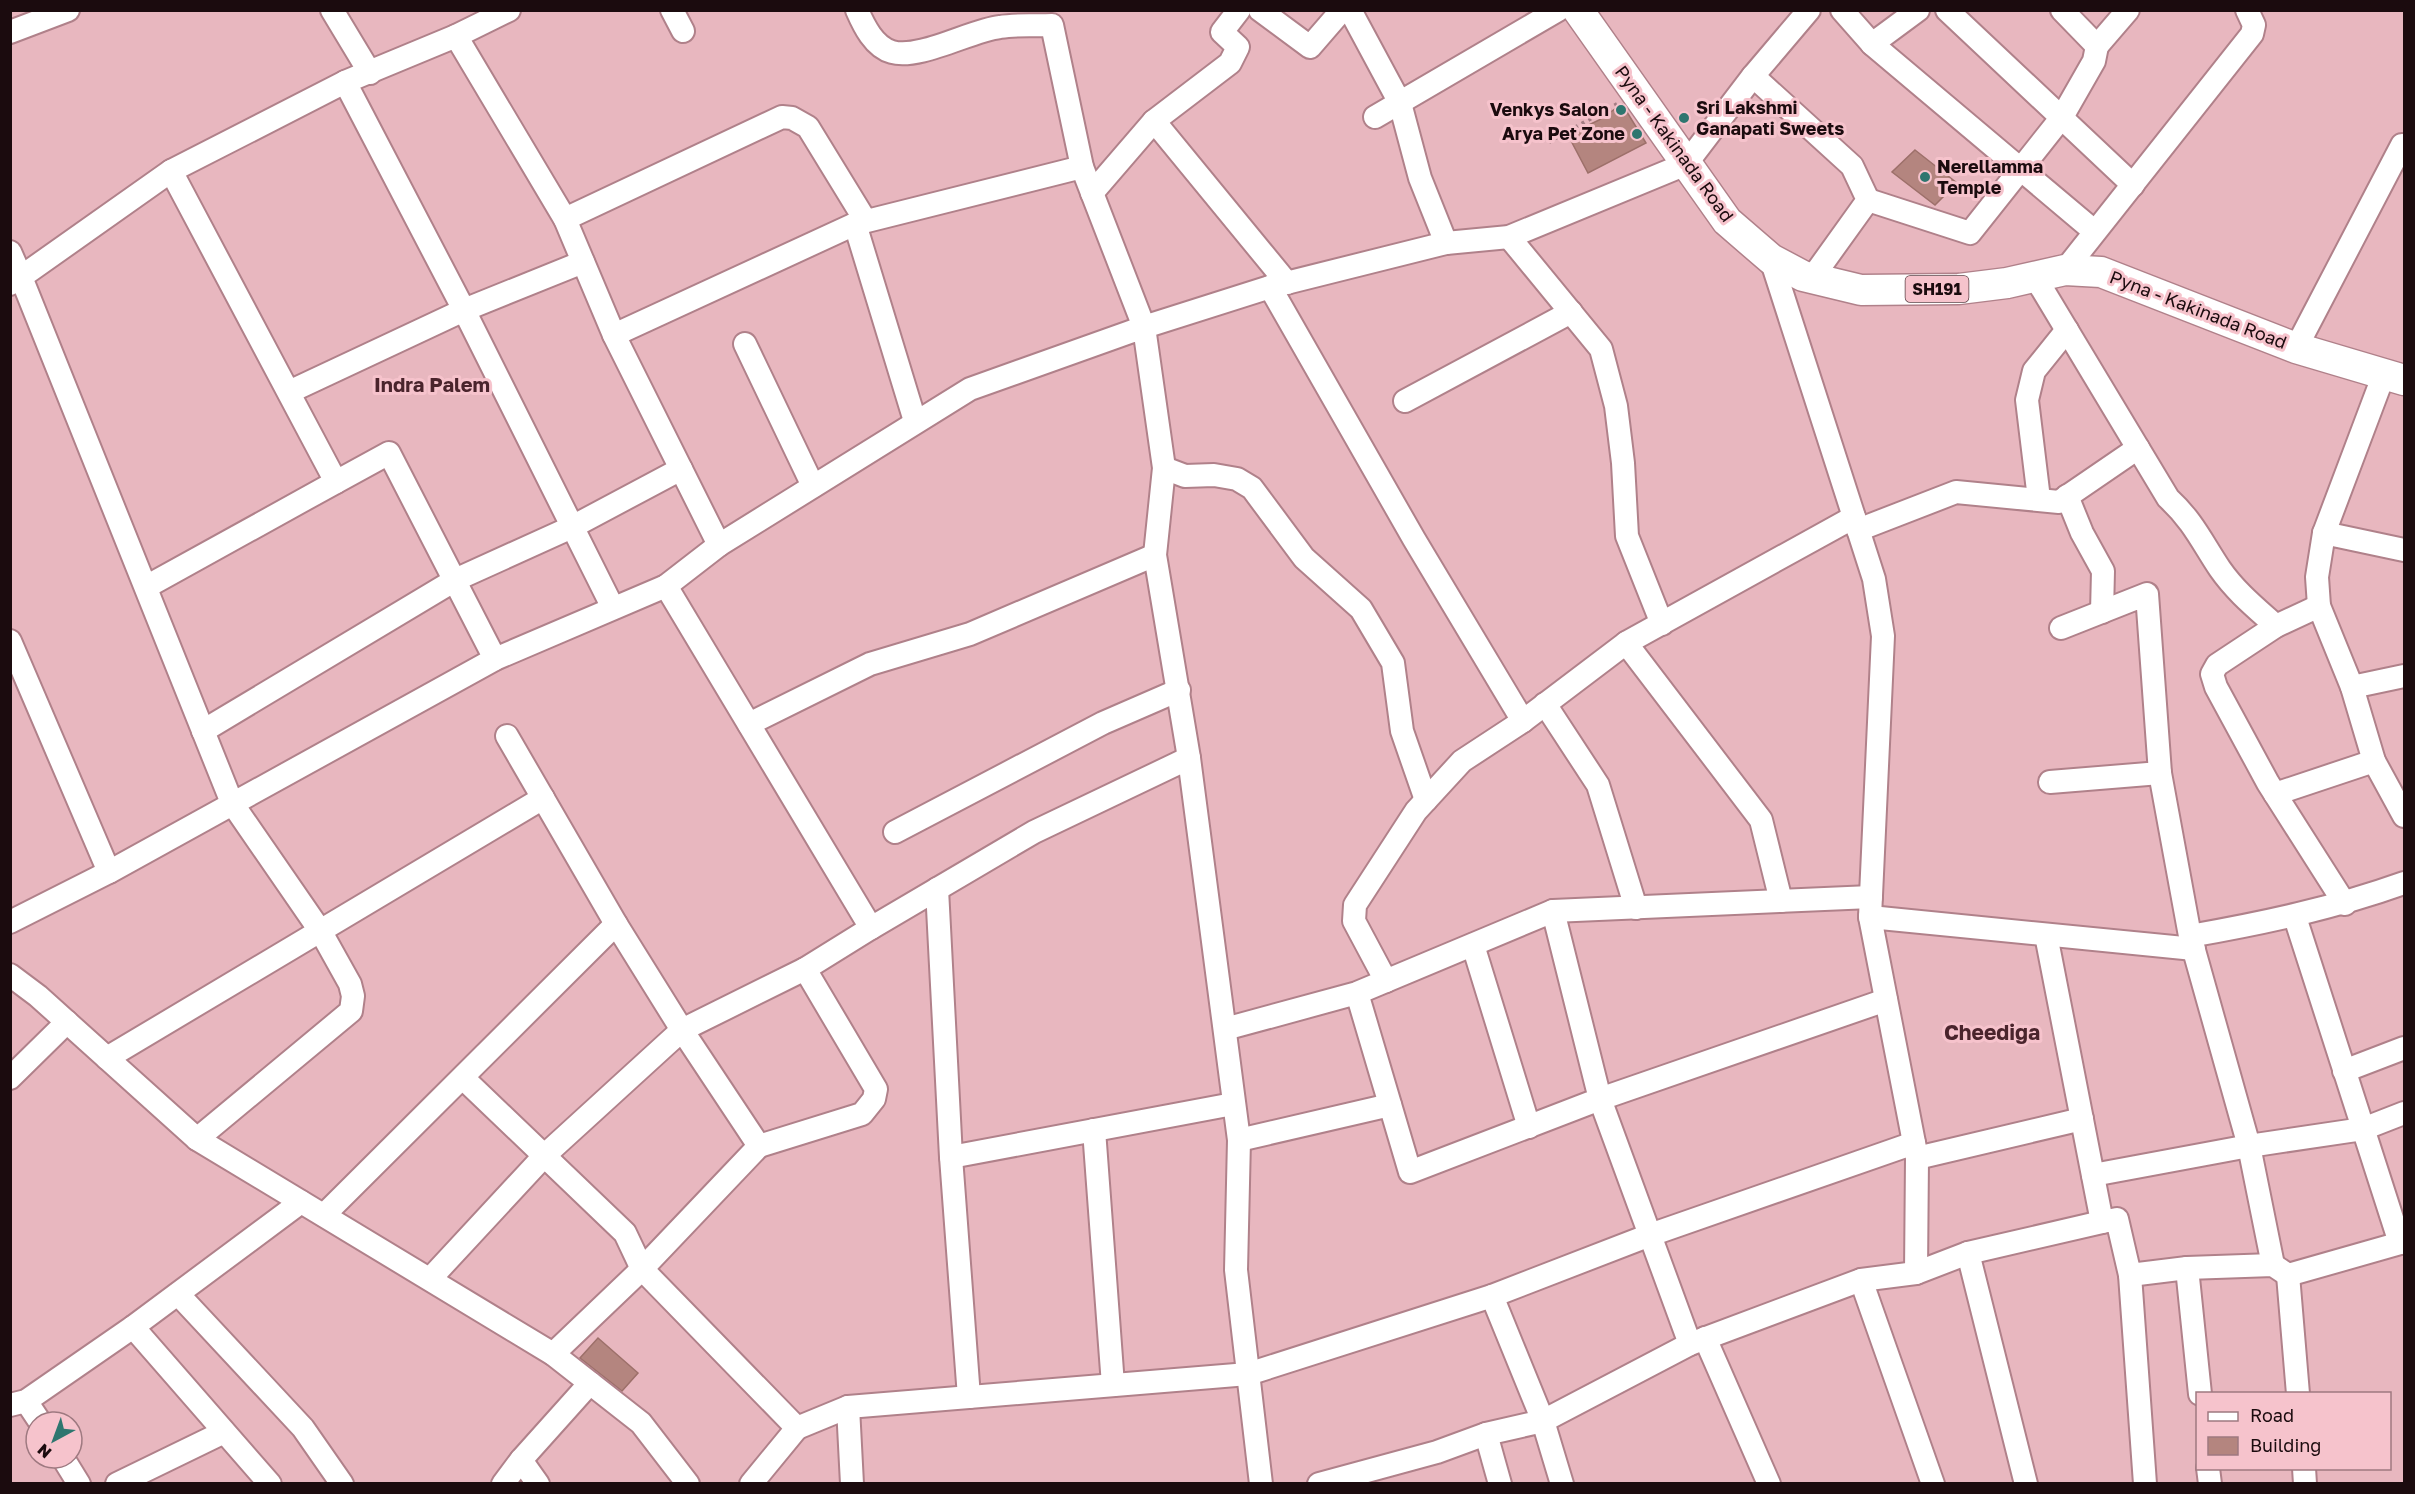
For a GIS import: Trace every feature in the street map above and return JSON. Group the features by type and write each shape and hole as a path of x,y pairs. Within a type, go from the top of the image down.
{"main road":[{"name":"Pyna - Kakinada Road","path":"1578,10 1726,220 1771,259 1812,278 1861,290 1959,289 2065,270 2101,272 2296,348 2394,377"}],"street":[{"path":"10,32 68,10"},
{"path":"332,10 370,73"},
{"path":"16,280 171,171 345,82 456,36 509,10"},
{"path":"672,10 683,31"},
{"path":"857,10 865,28 879,44 892,52 909,53 1000,19 1058,18 1082,167 1144,327 1164,468 1155,555 1189,758 1239,1140 1236,1270 1261,1484"},
{"path":"1260,10 1310,47 1342,10"},
{"path":"1350,10 1400,103 1420,178 1446,243"},
{"path":"1375,117 1558,10"},
{"path":"10,922 109,872 495,659 666,586 719,545 915,421 970,389 1144,327 1278,285 1446,243 1509,237 1686,164 1809,10"},
{"path":"1842,10 1872,44 2094,231"},
{"path":"1872,44 1918,10"},
{"path":"1947,10 2133,185"},
{"path":"2062,10 2097,46"},
{"path":"1754,76 1852,166 1868,200 1970,233 2062,117 2094,61 2097,46 2128,10"},
{"path":"2065,270 2252,34 2254,25 2247,10"},
{"path":"1092,193 1154,121 1230,63 1238,47 1222,32 1227,15"},
{"path":"456,36 565,219 614,335 719,545"},
{"path":"345,82 464,310 613,608"},
{"path":"565,219 782,117 792,118 808,127 860,222 915,421"},
{"path":"1154,121 1278,285 1414,539 1523,721"},
{"path":"2296,348 2402,145"},
{"path":"614,335 860,222 1082,167"},
{"path":"171,171 336,482"},
{"path":"1812,278 1868,200"},
{"path":"1509,237 1601,349 1616,406 1623,463 1627,536 1662,624"},
{"path":"10,252 16,280 146,586 232,804 321,932 350,984 353,996 351,1011 197,1139"},
{"path":"1771,259 1874,579 1883,636 1870,907 1915,1150 1916,1273"},
{"path":"289,392 464,310 584,262"},
{"path":"2035,277 2168,498 2188,517 2221,571 2241,596 2276,626"},
{"path":"1405,401 1571,312"},
{"path":"2039,499 2027,400 2034,371 2067,330"},
{"path":"745,344 813,486"},
{"path":"2394,377 2324,533 2317,577 2319,606 2352,687 2374,761 2404,816"},
{"path":"1386,981 1354,921 1355,905 1416,812 1462,761 1523,721 1626,642 1856,524 1956,492 2059,502 2138,448"},
{"path":"146,586 389,453 495,659"},
{"path":"1164,468 1185,476 1214,475 1237,479 1252,488 1304,558 1361,609 1393,663 1402,731 1426,800"},
{"path":"203,731 455,580 573,527 681,469"},
{"path":"2067,496 2082,533 2103,571 2102,612"},
{"path":"2324,533 2404,550"},
{"path":"748,724 870,664 970,634 1155,555"},
{"path":"666,586 871,928"},
{"path":"2061,628 2147,594 2160,773 2192,943 2281,1270 2298,1392"},
{"path":"2319,606 2276,626 2217,665 2212,674 2216,687 2275,794 2345,904"},
{"path":"10,641 109,872"},
{"path":"1626,642 1761,820 1781,901"},
{"path":"2352,687 2404,676"},
{"path":"895,832 1103,723 1179,690"},
{"path":"1545,704 1599,785 1636,908"},
{"path":"507,736 616,924 682,1030 759,1146"},
{"path":"430,1279 545,1155 682,1030 805,969 1034,832 1189,758"},
{"path":"2275,794 2374,761"},
{"path":"2050,782 2160,773"},
{"path":"107,1058 543,798"},
{"path":"1225,1029 1357,993 1554,911 1781,901 1870,907 2046,935 2192,943 2345,904 2404,883"},
{"path":"937,889 951,1157 969,1397"},
{"path":"1554,911 1600,1099 1650,1234 1698,1341 1769,1484"},
{"path":"2130,1275 2187,1268 2281,1270 2402,1243 2295,917"},
{"path":"324,1215 616,924"},
{"path":"2046,935 2102,1222"},
{"path":"1473,945 1529,1127"},
{"path":"553,1354 642,1269 759,1146 862,1114 874,1099 876,1089 805,969"},
{"path":"10,975 67,1022 197,1139 553,1354 640,1423 688,1484"},
{"path":"1357,993 1410,1172 1600,1099 1886,1000"},
{"path":"10,1078 67,1022"},
{"path":"2344,1071 2404,1048"},
{"path":"463,1078 625,1233 642,1269 798,1428"},
{"path":"951,1157 1233,1104"},
{"path":"1239,1140 1390,1105"},
{"path":"2093,1175 2249,1146 2363,1129 2404,1113"},
{"path":"752,1484 798,1428 848,1407 1248,1374 1492,1296 1650,1234 1915,1150 2082,1119"},
{"path":"1094,1130 1113,1385"},
{"path":"18,1403 133,1327 301,1202"},
{"path":"1319,1484 1437,1452 1486,1434 1543,1421 1698,1341 1861,1280 1916,1273 1968,1253 2117,1219 2130,1275 2145,1484"},
{"path":"1968,1253 2026,1484"},
{"path":"2187,1268 2200,1392"},
{"path":"1861,1280 1933,1484"},
{"path":"178,1294 303,1428 342,1484"},
{"path":"1492,1296 1543,1421 1562,1484"},
{"path":"133,1327 270,1484"},
{"path":"503,1484 521,1460 591,1383"},
{"path":"848,1407 852,1484"},
{"path":"117,1484 224,1432"},
{"path":"1486,1434 1500,1484"},
{"path":"521,1460 538,1484"},
{"path":"70,1470 79,1484"}],"path":[{"path":"1549,142 1636,93"}],"building":[{"path":"1622,104 1646,143 1588,173 1568,135 1599,120"},
{"name":"Nerellamma Temple","path":"1915,150 1957,183 1935,205 1892,172"},
{"path":"598,1338 638,1373 622,1391 580,1358"}],"place":[{"name":"Venkys Salon","path":"1621,110"},
{"name":"Sri Lakshmi Ganapati Sweets","path":"1684,118"},
{"name":"Arya Pet Zone","path":"1637,134"},
{"name":"Nerellamma Temple","path":"1925,177"}],"district":[{"name":"Indra Palem","path":"432,385"},
{"name":"Cheediga","path":"1992,1033"}]}
